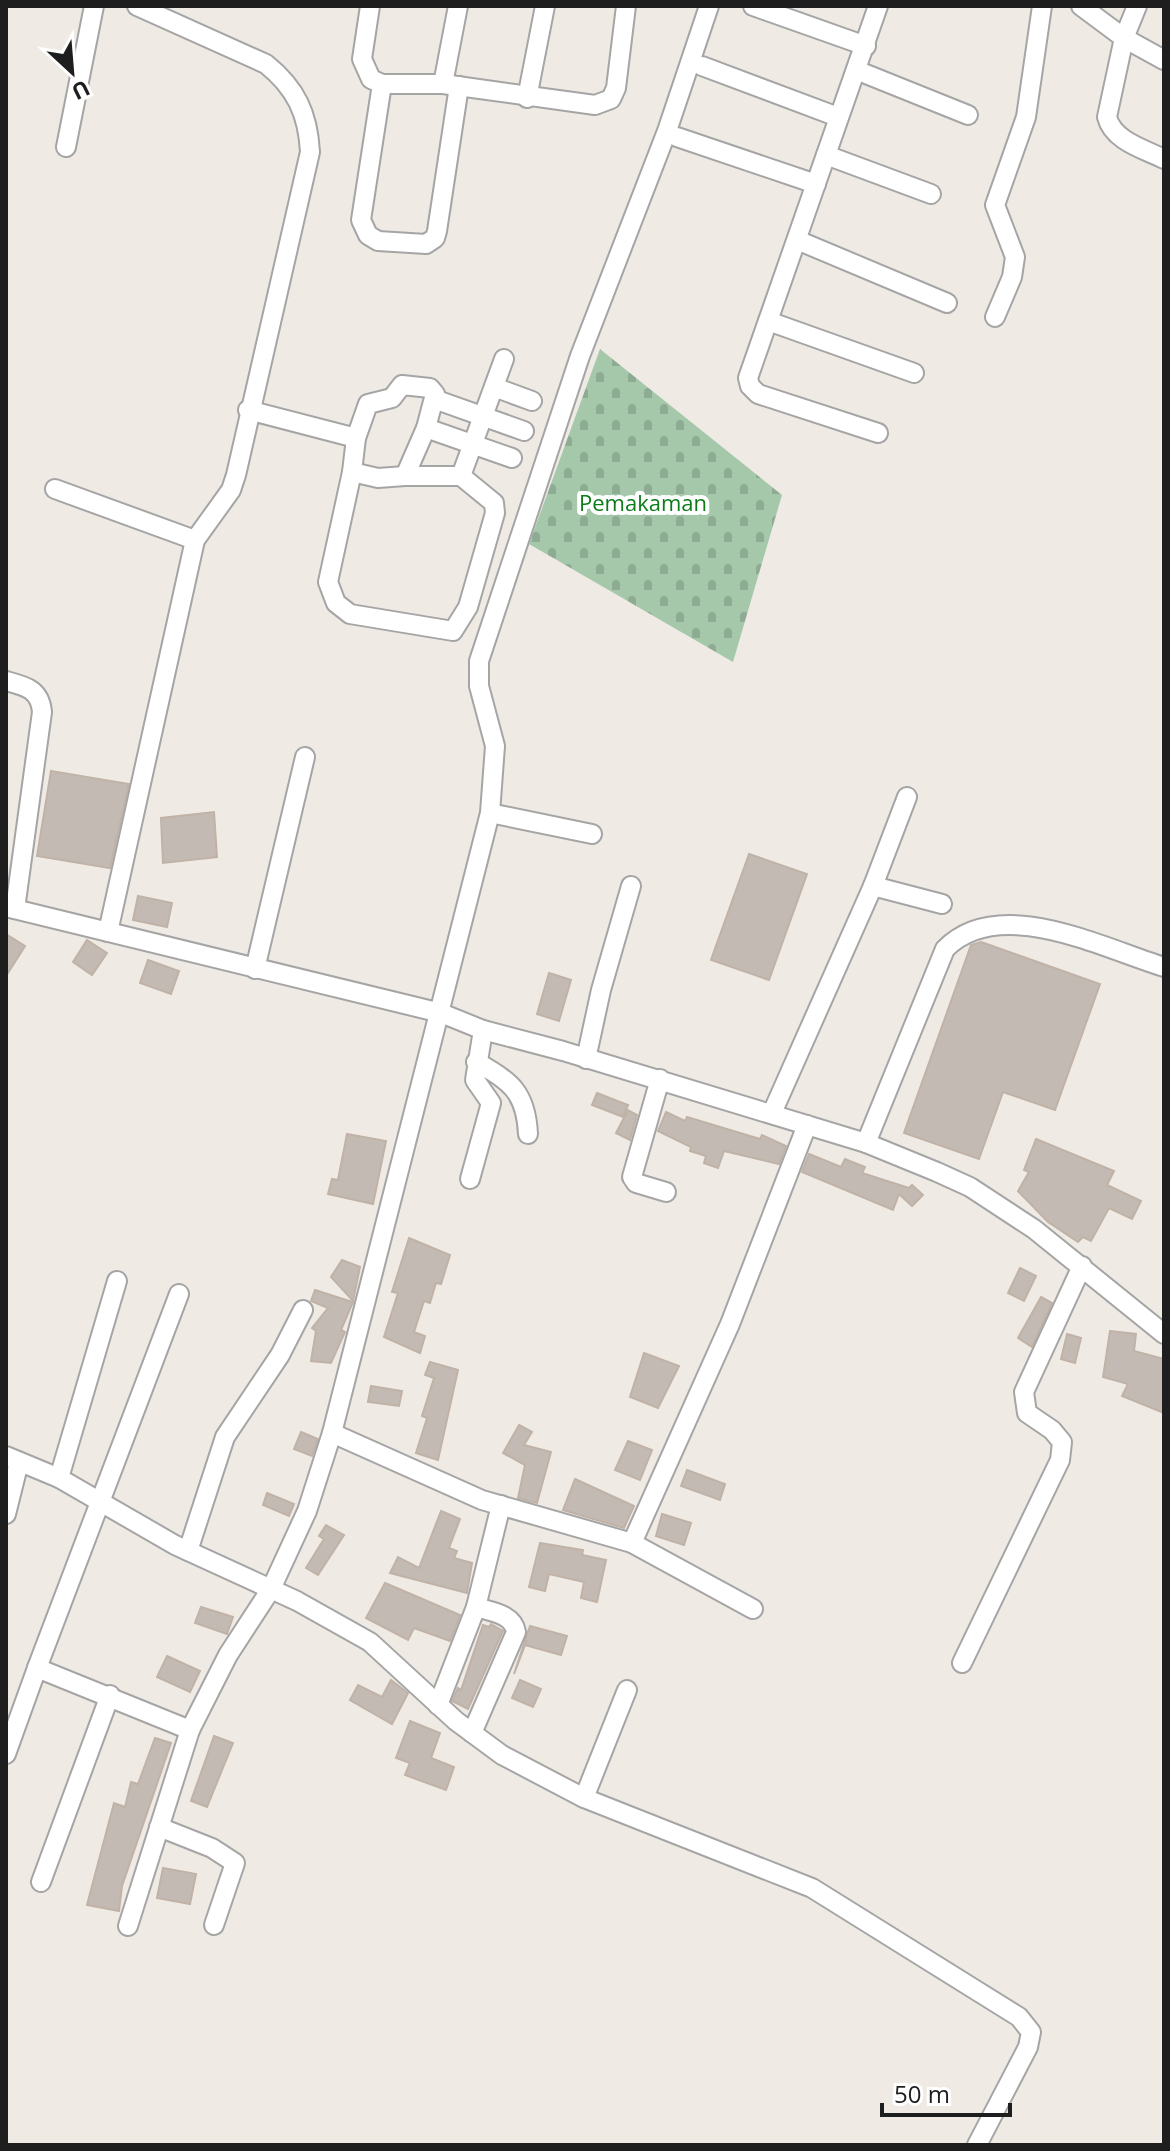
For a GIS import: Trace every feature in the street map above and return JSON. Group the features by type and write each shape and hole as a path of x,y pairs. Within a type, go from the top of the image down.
{"street":[{"path":"66,147 94,6"},
{"path":"108,932 195,540 231,490 310,152 305,110 289,86 266,64 137,6"},
{"path":"370,6 363,65 371,79 382,84 451,85 527,98 595,105 611,99 626,6"},
{"path":"382,84 361,220 368,235 378,241 426,244 432,242 437,231 458,6"},
{"path":"527,98 545,6"},
{"path":"128,1926 190,1730 228,1655 271,1589 307,1511 332,1433 490,813 495,746 479,686 479,661 580,356 709,6"},
{"path":"753,6 866,46"},
{"path":"878,6 749,373 753,391 878,433"},
{"path":"995,317 1012,277 1015,257 995,205 1026,117 1042,6"},
{"path":"1081,6 1124,38 1164,60"},
{"path":"1137,6 1124,38 1107,112 1109,125 1123,138 1164,159"},
{"path":"702,66 838,117"},
{"path":"856,70 968,115"},
{"path":"677,137 816,184"},
{"path":"826,155 931,194"},
{"path":"797,240 947,303"},
{"path":"768,321 914,373"},
{"path":"461,476 504,359"},
{"path":"352,472 378,478 461,476 491,498 495,513 468,607 458,628 447,632 350,614 336,603 328,582 352,472 356,438 369,403 392,398 400,386 430,388 434,399 426,428 405,476"},
{"path":"494,387 532,401"},
{"path":"434,399 524,431"},
{"path":"248,410 356,438"},
{"path":"426,428 512,458"},
{"path":"55,489 195,540"},
{"path":"6,681 30,687 39,698 42,712 11,908 441,1013 483,1030 660,1079 866,1143 970,1187 1082,1266 1164,1334"},
{"path":"255,969 305,757"},
{"path":"772,1113 873,886 907,797"},
{"path":"490,813 592,834"},
{"path":"586,1059 601,990 631,886"},
{"path":"873,886 942,904"},
{"path":"866,1143 945,949 963,934 998,924 1027,924 1164,967"},
{"path":"470,1179 491,1103 475,1081 483,1030"},
{"path":"476,1062 520,1095 527,1111 528,1134"},
{"path":"660,1079 632,1175 636,1183 666,1192"},
{"path":"632,1543 730,1324 807,1125"},
{"path":"962,1663 1060,1460 1062,1442 1052,1430 1027,1413 1024,1392 1082,1266"},
{"path":"59,1478 117,1281"},
{"path":"6,1754 179,1294"},
{"path":"188,1551 225,1437 280,1355 303,1310"},
{"path":"332,1433 501,1505 632,1543 753,1609"},
{"path":"6,1514 13,1459 59,1478 188,1551 271,1589 370,1642 438,1705 502,1755 584,1798 812,1888 1019,2017 1031,2032 1028,2047 977,2145"},
{"path":"438,1705 476,1607 501,1505"},
{"path":"472,1733 516,1632 511,1619 476,1607"},
{"path":"37,1668 190,1730"},
{"path":"584,1798 627,1690"},
{"path":"41,1882 110,1695"},
{"path":"159,1827 212,1848 235,1863 214,1925"}],"green space":[{"name":"Pemakaman","path":"600,349 782,495 733,662 529,544"}],"building":[{"path":"51,771 129,784 110,868 37,856"},
{"path":"214,812 217,857 163,863 161,818"},
{"path":"749,854 807,874 769,980 711,960"},
{"path":"138,896 172,903 167,927 133,920"},
{"path":"6,934 25,946 6,976"},
{"path":"87,940 107,953 92,975 73,962"},
{"path":"981,942 1100,984 1055,1110 1003,1092 979,1159 904,1133 971,945"},
{"path":"148,960 179,971 171,994 140,983"},
{"path":"549,973 571,980 559,1021 537,1014"},
{"path":"597,1093 628,1105 623,1117 592,1105"},
{"path":"628,1110 637,1115 630,1140 616,1133"},
{"path":"666,1112 685,1121 687,1117 760,1139 762,1135 786,1146 779,1164 724,1151 718,1168 704,1163 706,1156 690,1151 691,1147 658,1131"},
{"path":"347,1134 386,1141 373,1204 328,1194 332,1179 338,1180"},
{"path":"1036,1139 1114,1171 1107,1185 1141,1201 1132,1219 1109,1208 1091,1241 1083,1237 1078,1242 1048,1222 1018,1191 1029,1172 1024,1170"},
{"path":"809,1154 841,1167 845,1159 865,1167 862,1173 909,1188 912,1185 923,1195 912,1206 899,1194 893,1210 802,1172"},
{"path":"409,1238 450,1255 441,1284 436,1283 430,1303 424,1301 414,1332 425,1336 420,1353 384,1337 398,1293 392,1292"},
{"path":"342,1260 360,1267 353,1301 331,1277"},
{"path":"1020,1268 1036,1276 1024,1301 1008,1293"},
{"path":"315,1290 353,1302 341,1330 345,1332 331,1363 311,1361 316,1331 312,1328 328,1308 311,1301"},
{"path":"1041,1297 1052,1303 1032,1347 1018,1338"},
{"path":"1110,1331 1136,1334 1134,1351 1164,1359 1164,1413 1122,1396 1128,1384 1103,1377"},
{"path":"1067,1334 1081,1338 1075,1363 1061,1359"},
{"path":"644,1353 679,1366 658,1408 630,1397"},
{"path":"430,1362 458,1370 438,1460 416,1453 427,1418 422,1416 434,1378 425,1375"},
{"path":"371,1386 402,1391 399,1406 368,1402"},
{"path":"519,1425 532,1432 524,1445 551,1452 537,1503 518,1498 525,1465 503,1453"},
{"path":"301,1432 318,1439 312,1456 294,1449"},
{"path":"628,1441 652,1450 640,1480 615,1470"},
{"path":"687,1470 725,1484 720,1500 681,1486"},
{"path":"575,1479 634,1506 624,1528 563,1510"},
{"path":"267,1493 294,1504 289,1516 263,1505"},
{"path":"441,1511 460,1519 449,1548 457,1551 454,1558 472,1563 467,1593 390,1573 398,1557 419,1568"},
{"path":"662,1514 691,1523 684,1545 656,1536"},
{"path":"326,1525 344,1535 318,1575 306,1568 324,1539 319,1536"},
{"path":"540,1543 583,1550 582,1555 606,1560 597,1602 581,1598 584,1582 549,1574 545,1591 529,1587"},
{"path":"385,1583 460,1615 450,1641 414,1628 408,1640 366,1618"},
{"path":"201,1607 233,1617 227,1634 195,1623"},
{"path":"491,1624 503,1631 468,1709 452,1701 458,1688 461,1690 483,1625 489,1627"},
{"path":"530,1626 567,1636 561,1655 525,1645 514,1674"},
{"path":"167,1656 200,1671 190,1692 157,1677"},
{"path":"391,1680 408,1693 392,1724 350,1700 358,1685 382,1697"},
{"path":"520,1680 541,1689 533,1707 512,1698"},
{"path":"410,1721 440,1733 431,1758 454,1767 446,1790 405,1775 410,1763 396,1758"},
{"path":"214,1736 233,1743 207,1807 191,1801"},
{"path":"155,1738 171,1743 122,1886 119,1911 87,1905 114,1803 125,1807 131,1782 138,1784"},
{"path":"163,1868 196,1874 190,1904 157,1898"}]}
